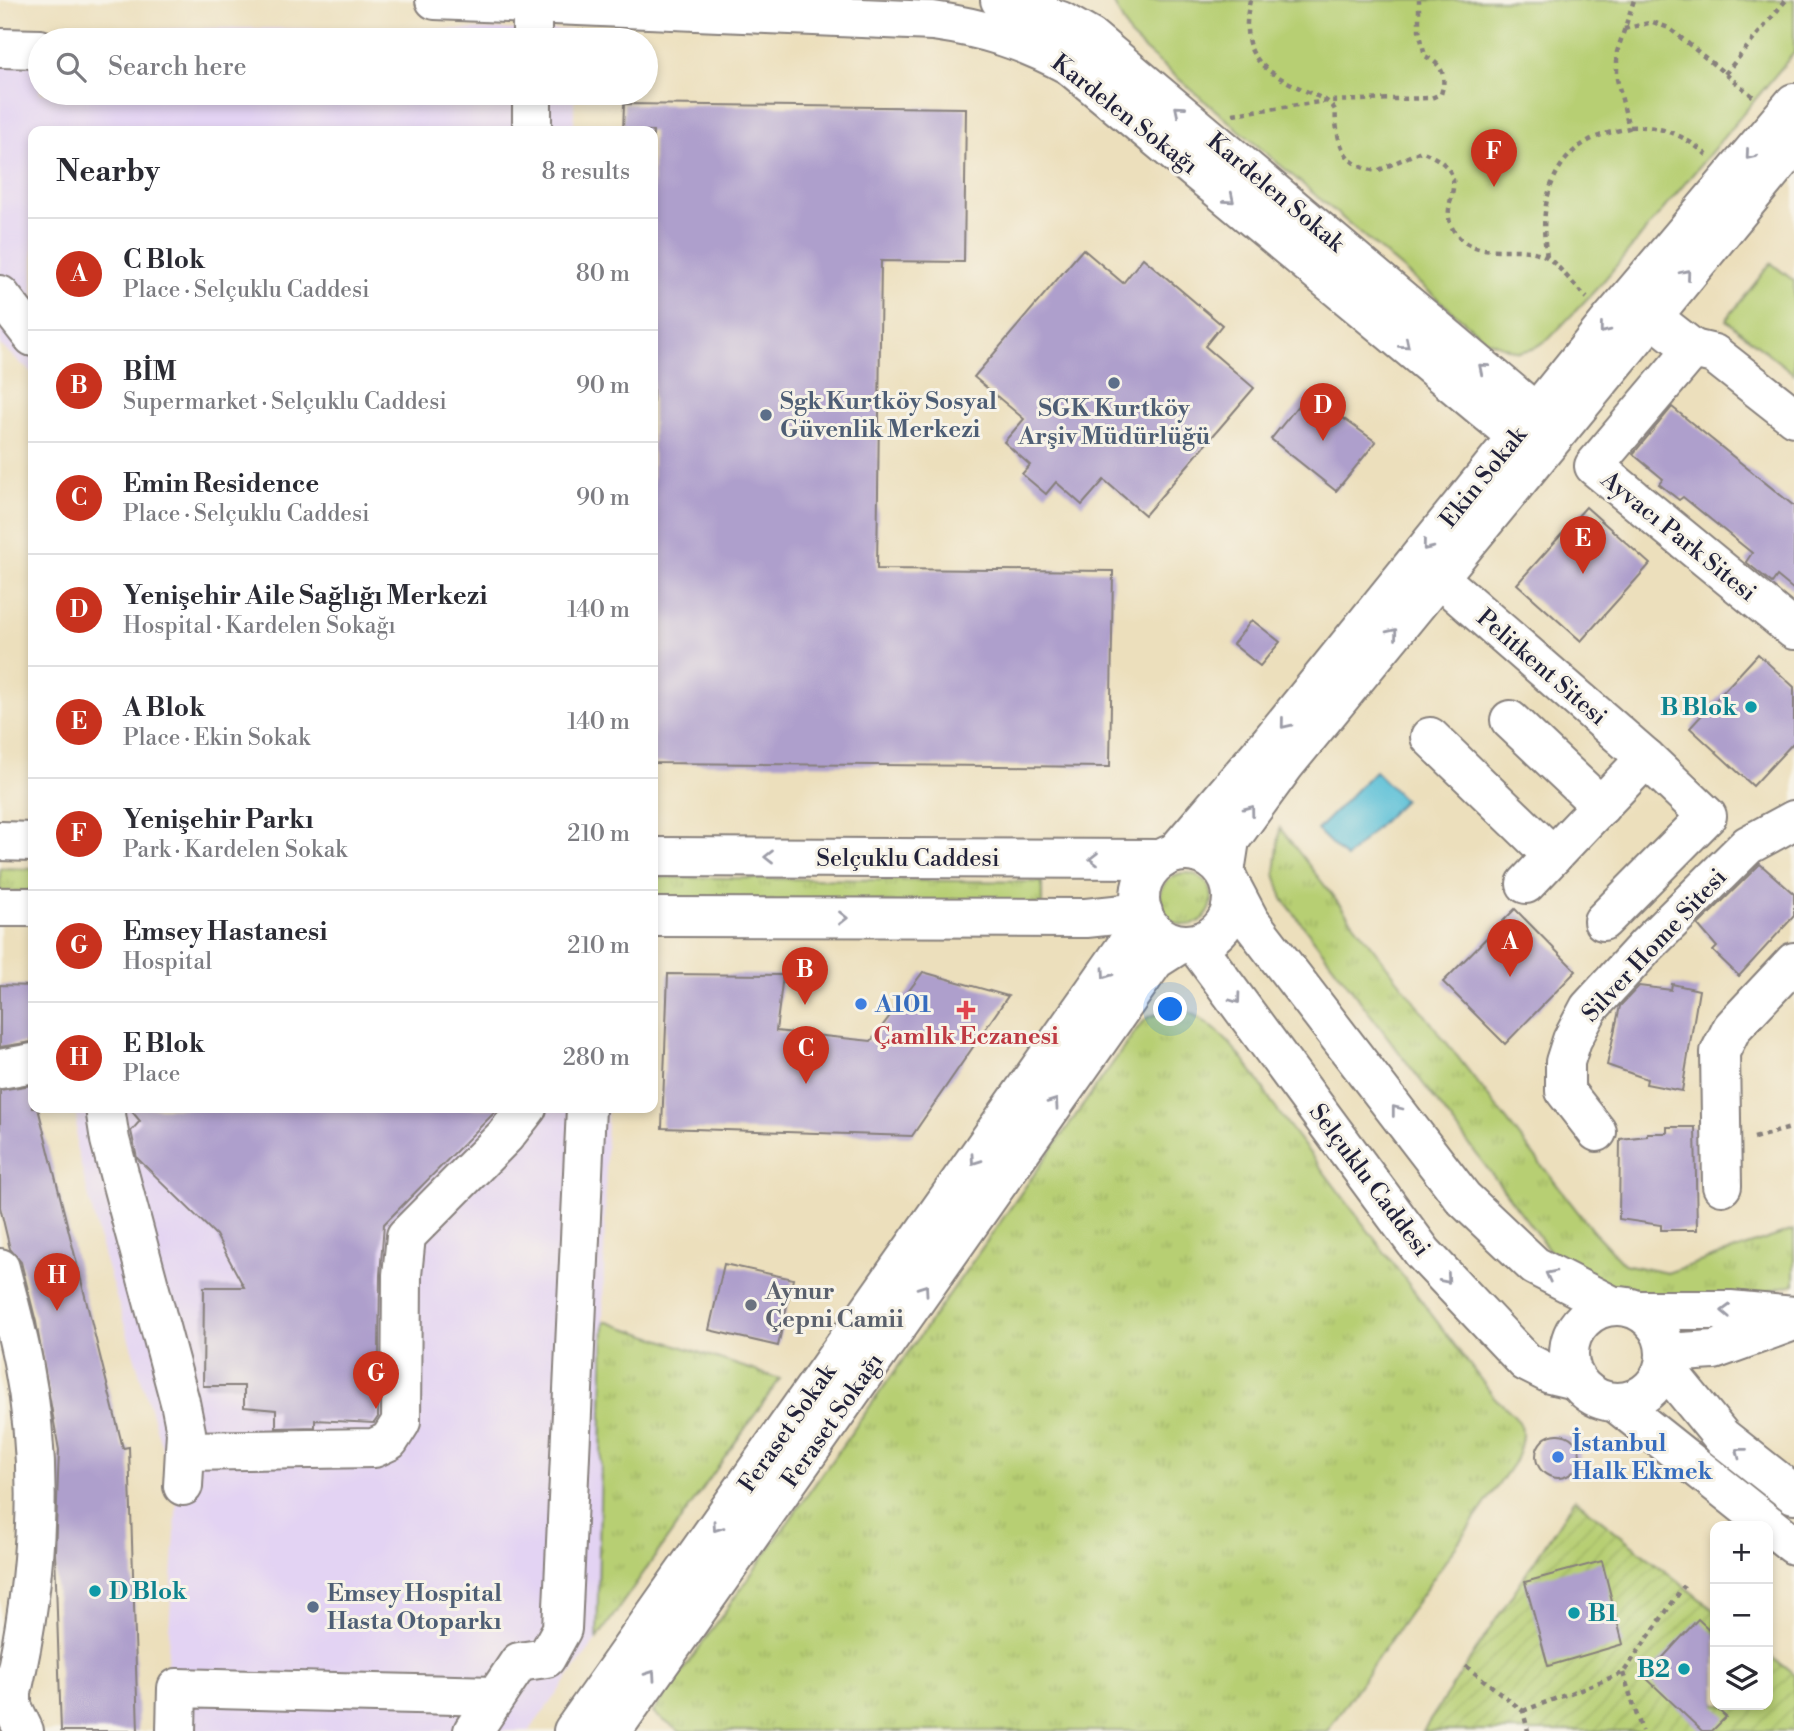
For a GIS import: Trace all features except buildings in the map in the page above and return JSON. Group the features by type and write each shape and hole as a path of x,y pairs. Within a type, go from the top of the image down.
{"street":[{"name":"Kardelen Sokağı","path":"435,0 532,22 933,21 1005,12 1534,430"},
{"name":"Kardelen Sokak","path":"1005,12 1061,20 1091,38 1191,120 1534,430"},
{"path":"0,48 28,49"},
{"path":"532,105 532,126"},
{"name":"Ekin Sokak","path":"1169,856 1271,741 1534,430 1651,316 1790,122"},
{"name":"Ekin Sokak","path":"1228,878 1230,839 1245,817 1438,577 1534,430 1610,321 1732,176 1790,122"},
{"path":"0,295 28,331"},
{"path":"1651,316 1693,349 1714,354 1794,417"},
{"name":"Ayvacı Park Sitesi","path":"1693,349 1594,466 1794,630"},
{"name":"Pelitkent Sitesi","path":"1438,577 1646,758 1707,816 1603,921"},
{"path":"1510,720 1601,806"},
{"path":"1430,737 1553,856"},
{"path":"1526,884 1646,758"},
{"name":"Silver Home Sitesi","path":"1597,1132 1565,1091 1565,1062 1572,1040 1589,1008 1646,946 1748,845 1794,820"},
{"path":"0,841 28,842"},
{"path":"1228,878 1233,900 1221,929 1209,939 1187,944 1153,931 1144,915 1141,892 1144,879 1169,856 1203,855 1228,878 1250,921 1464,1198 1535,1266 1625,1308 1660,1331 1664,1359 1722,1437 1794,1494"},
{"name":"Selçuklu Caddesi","path":"658,857 1169,856"},
{"path":"0,907 28,907"},
{"path":"658,917 1086,918 1144,915"},
{"name":"Feraset Sokak","path":"573,1731 1144,915"},
{"name":"Selçuklu Caddesi","path":"1187,944 1423,1253 1479,1316 1525,1362 1550,1374 1575,1380"},
{"name":"Feraset Sokağı","path":"612,1731 1155,960 1187,944"},
{"path":"1722,1186 1720,1052 1723,1041 1794,962"},
{"path":"0,1069 28,1064"},
{"path":"106,1113 110,1140 180,1402 186,1432 184,1468 374,1448 389,1441 401,1422 402,1275 406,1236 505,1136 523,1113"},
{"path":"473,1731 519,1662 546,1658 562,1629 586,1113"},
{"path":"0,1268 23,1362 35,1454 36,1524 32,1585 12,1692 12,1706 24,1731"},
{"path":"1664,1359 1654,1385 1644,1395 1616,1403 1600,1400 1586,1392 1575,1380 1568,1350 1572,1334 1581,1321 1594,1311 1625,1308 1730,1310 1794,1318"},
{"path":"1664,1359 1714,1350 1794,1318"},
{"path":"1616,1403 1794,1545"},
{"path":"176,1731 177,1688 495,1696"}],"path":[{"path":"1250,0 1247,35 1255,60 1279,80 1327,101 1335,109 1343,152 1351,163 1377,171 1421,151 1430,155 1450,172 1455,183 1450,218 1453,230 1464,241 1477,248 1534,253 1547,257 1610,321"},
{"path":"1191,120 1327,101 1431,98 1441,94 1445,83 1443,71 1434,60 1425,56 1421,45 1419,0"},
{"path":"1629,128 1616,69 1617,51 1634,0"},
{"path":"1725,74 1786,0"},
{"path":"1624,29 1653,22 1669,28 1790,122"},
{"path":"1547,257 1543,237 1549,187 1561,166 1588,141 1629,128 1649,126 1676,133 1691,141 1732,176"},
{"path":"1721,1141 1762,1137 1794,1127"},
{"path":"1523,1711 1623,1673 1684,1586"},
{"path":"1466,1666 1523,1711 1528,1731"},
{"path":"1623,1673 1642,1731"}],"shaded area":[{"path":"28,31 28,105 574,105 574,126 28,126 28,370 0,345 0,32"},
{"path":"77,1113 607,1113 597,1639 529,1731 163,1731 177,1497 103,1254 76,1146"}],"green space":[{"path":"1112,0 1794,0 1794,53 1601,284 1549,339 1532,349 1518,352 1486,340 1146,51 1130,36"},
{"path":"1771,263 1794,281 1794,374 1726,320"},
{"path":"1280,828 1592,1230 1624,1264 1667,1273 1794,1230 1794,1284 1695,1311 1575,1284 1283,899 1275,874"},
{"path":"0,868 28,869 28,891 0,891"},
{"path":"1186,873 1205,880 1212,899 1205,918 1186,925 1167,918 1160,899 1167,880"},
{"path":"658,877 1042,882 1042,905 658,899"},
{"path":"1174,1009 1204,1021 1245,1062 1274,1106 1494,1397 1516,1418 1522,1431 1520,1449 1515,1461 1327,1731 679,1731 653,1713 1137,1029 1148,1017"},
{"path":"604,1321 780,1379 597,1639"},
{"path":"1575,1499 1710,1607 1710,1710 1773,1710 1773,1658 1794,1675 1794,1731 1423,1731"}],"water":[{"path":"1375,771 1404,800 1346,858 1317,830"}],"place":[{"name":"Yenişehir Parkı","path":"1494,187"},
{"name":"SGK Kurtköy Arşiv Müdürlüğü","path":"1114,383"},
{"name":"Sgk Kurtköy Sosyal Güvenlik Merkezi","path":"766,415"},
{"name":"Yenişehir Aile Sağlığı Merkezi","path":"1323,441"},
{"name":"A Blok","path":"1583,574"},
{"name":"B Blok","path":"1751,707"},
{"name":"C Blok","path":"1510,977"},
{"name":"A101","path":"861,1004"},
{"name":"BİM","path":"805,1005"},
{"name":"Çamlık Eczanesi","path":"966,1010"},
{"name":"Emin Residence","path":"806,1084"},
{"name":"Aynur Çepni Camii","path":"751,1305"},
{"name":"E Blok","path":"57,1311"},
{"name":"Emsey Hastanesi","path":"376,1409"},
{"name":"İstanbul Halk Ekmek","path":"1558,1457"},
{"name":"D Blok","path":"95,1591"},
{"name":"Emsey Hospital Hasta Otoparkı","path":"313,1607"},
{"name":"B1","path":"1574,1613"},
{"name":"B2","path":"1684,1669"}]}
